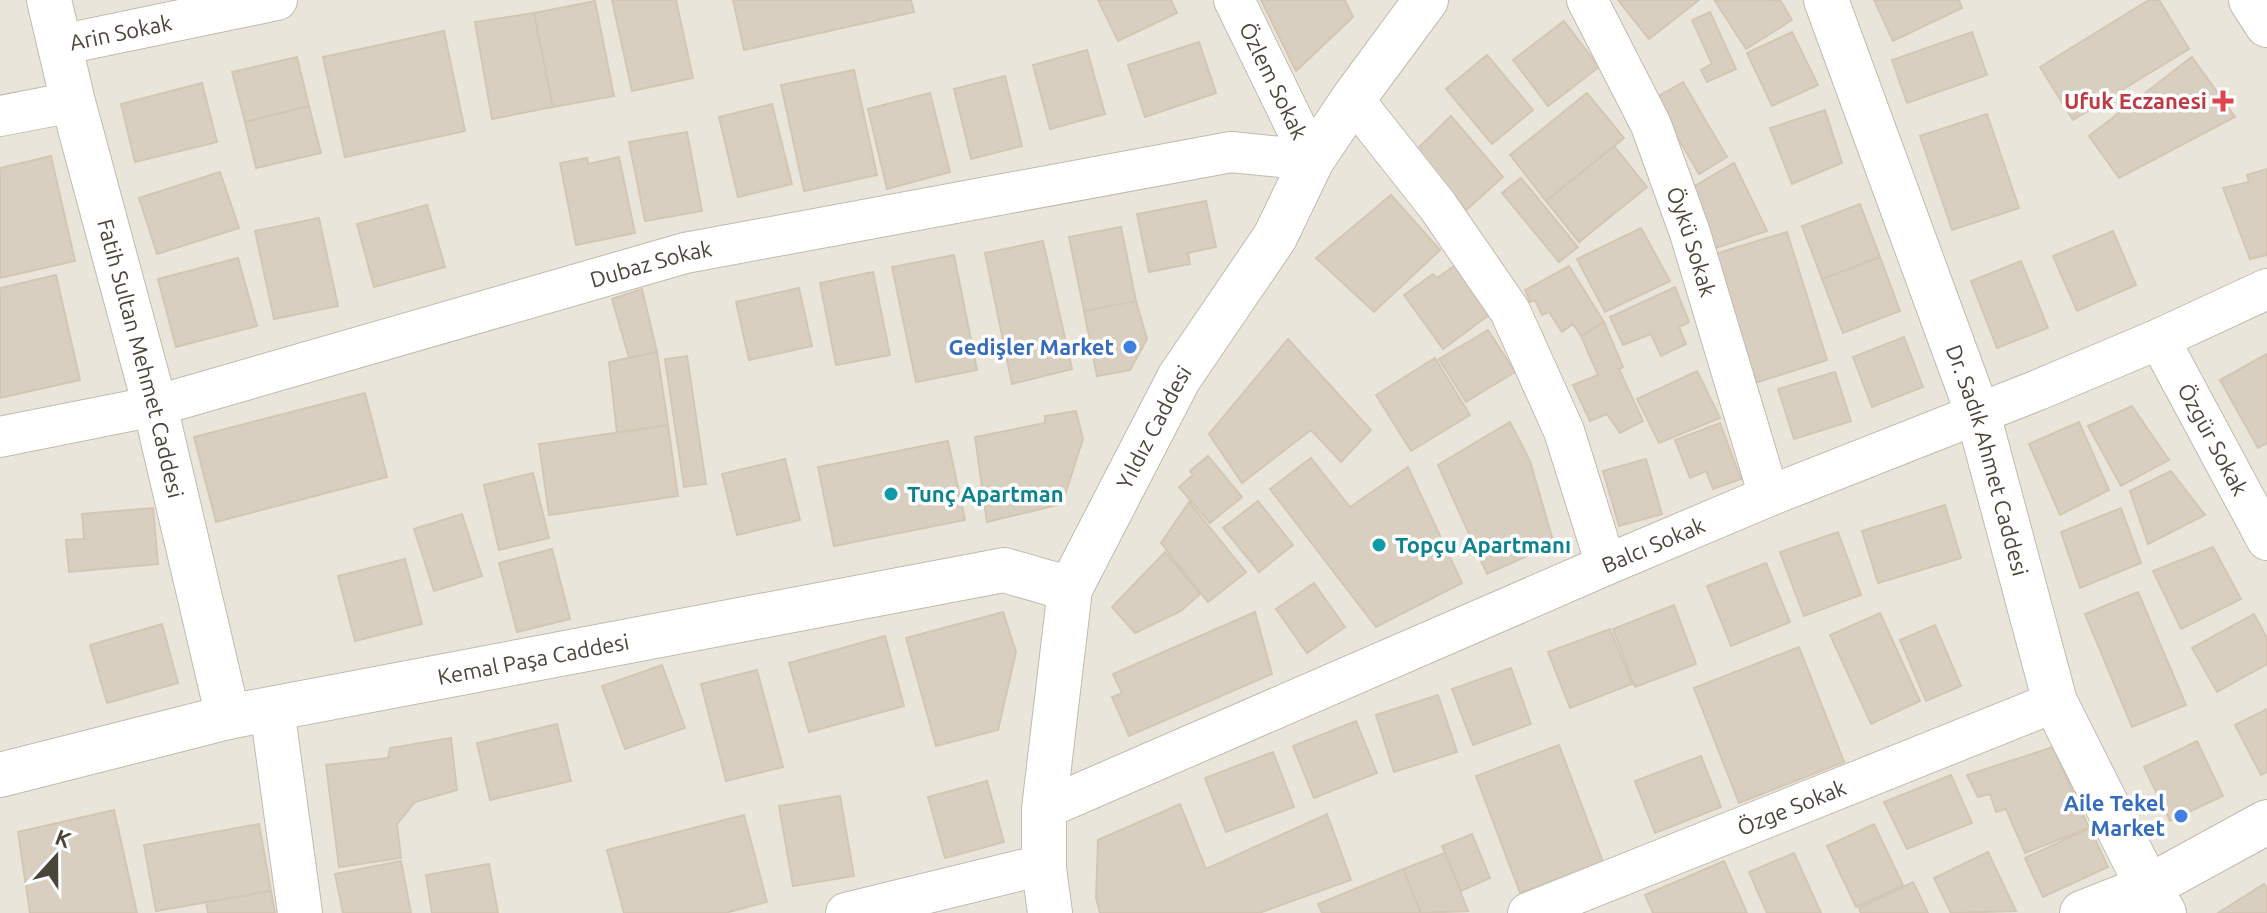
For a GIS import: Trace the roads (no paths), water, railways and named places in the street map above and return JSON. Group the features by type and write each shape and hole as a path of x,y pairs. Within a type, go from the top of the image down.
{"street":[{"name":"Fatih Sultan Mehmet Caddesi","path":"49,0 73,102 155,406 228,717"},
{"name":"Arin Sokak","path":"60,45 277,0"},
{"name":"Özlem Sokak","path":"1234,0 1312,160"},
{"name":"Yıldız Caddesi","path":"1050,913 1044,868 1044,809 1070,589 1179,378 1275,237 1312,160 1426,0"},
{"name":"Öykü Sokak","path":"1587,0 1651,125 1690,233 1769,496"},
{"name":"Dr. Sadık Ahmet Caddesi","path":"1826,0 1978,414 2055,702 2156,900"},
{"path":"1353,99 1437,205 1510,311 1564,431 1606,565"},
{"path":"0,116 73,102"},
{"name":"Dubaz Sokak","path":"0,437 155,406 685,253 1231,152 1312,160"},
{"name":"Balcı Sokak","path":"1044,809 1606,565 2159,339 2267,289"},
{"name":"Özgür Sokak","path":"2159,339 2267,540"},
{"name":"Kemal Paşa Caddesi","path":"0,775 228,717 1004,570 1070,589"},
{"name":"Özge Sokak","path":"1528,913 2055,702"},
{"path":"272,709 300,913"},
{"path":"2082,913 2156,900 2267,822"},
{"path":"846,913 1026,869 1044,868"}],"place":[{"name":"Ufuk Eczanesi","path":"2223,101"},
{"name":"Gedişler Market","path":"1130,347"},
{"name":"Tunç Apartman","path":"891,494"},
{"name":"Topçu Apartmanı","path":"1379,545"},
{"name":"Aile Tekel Market","path":"2181,816"}]}
